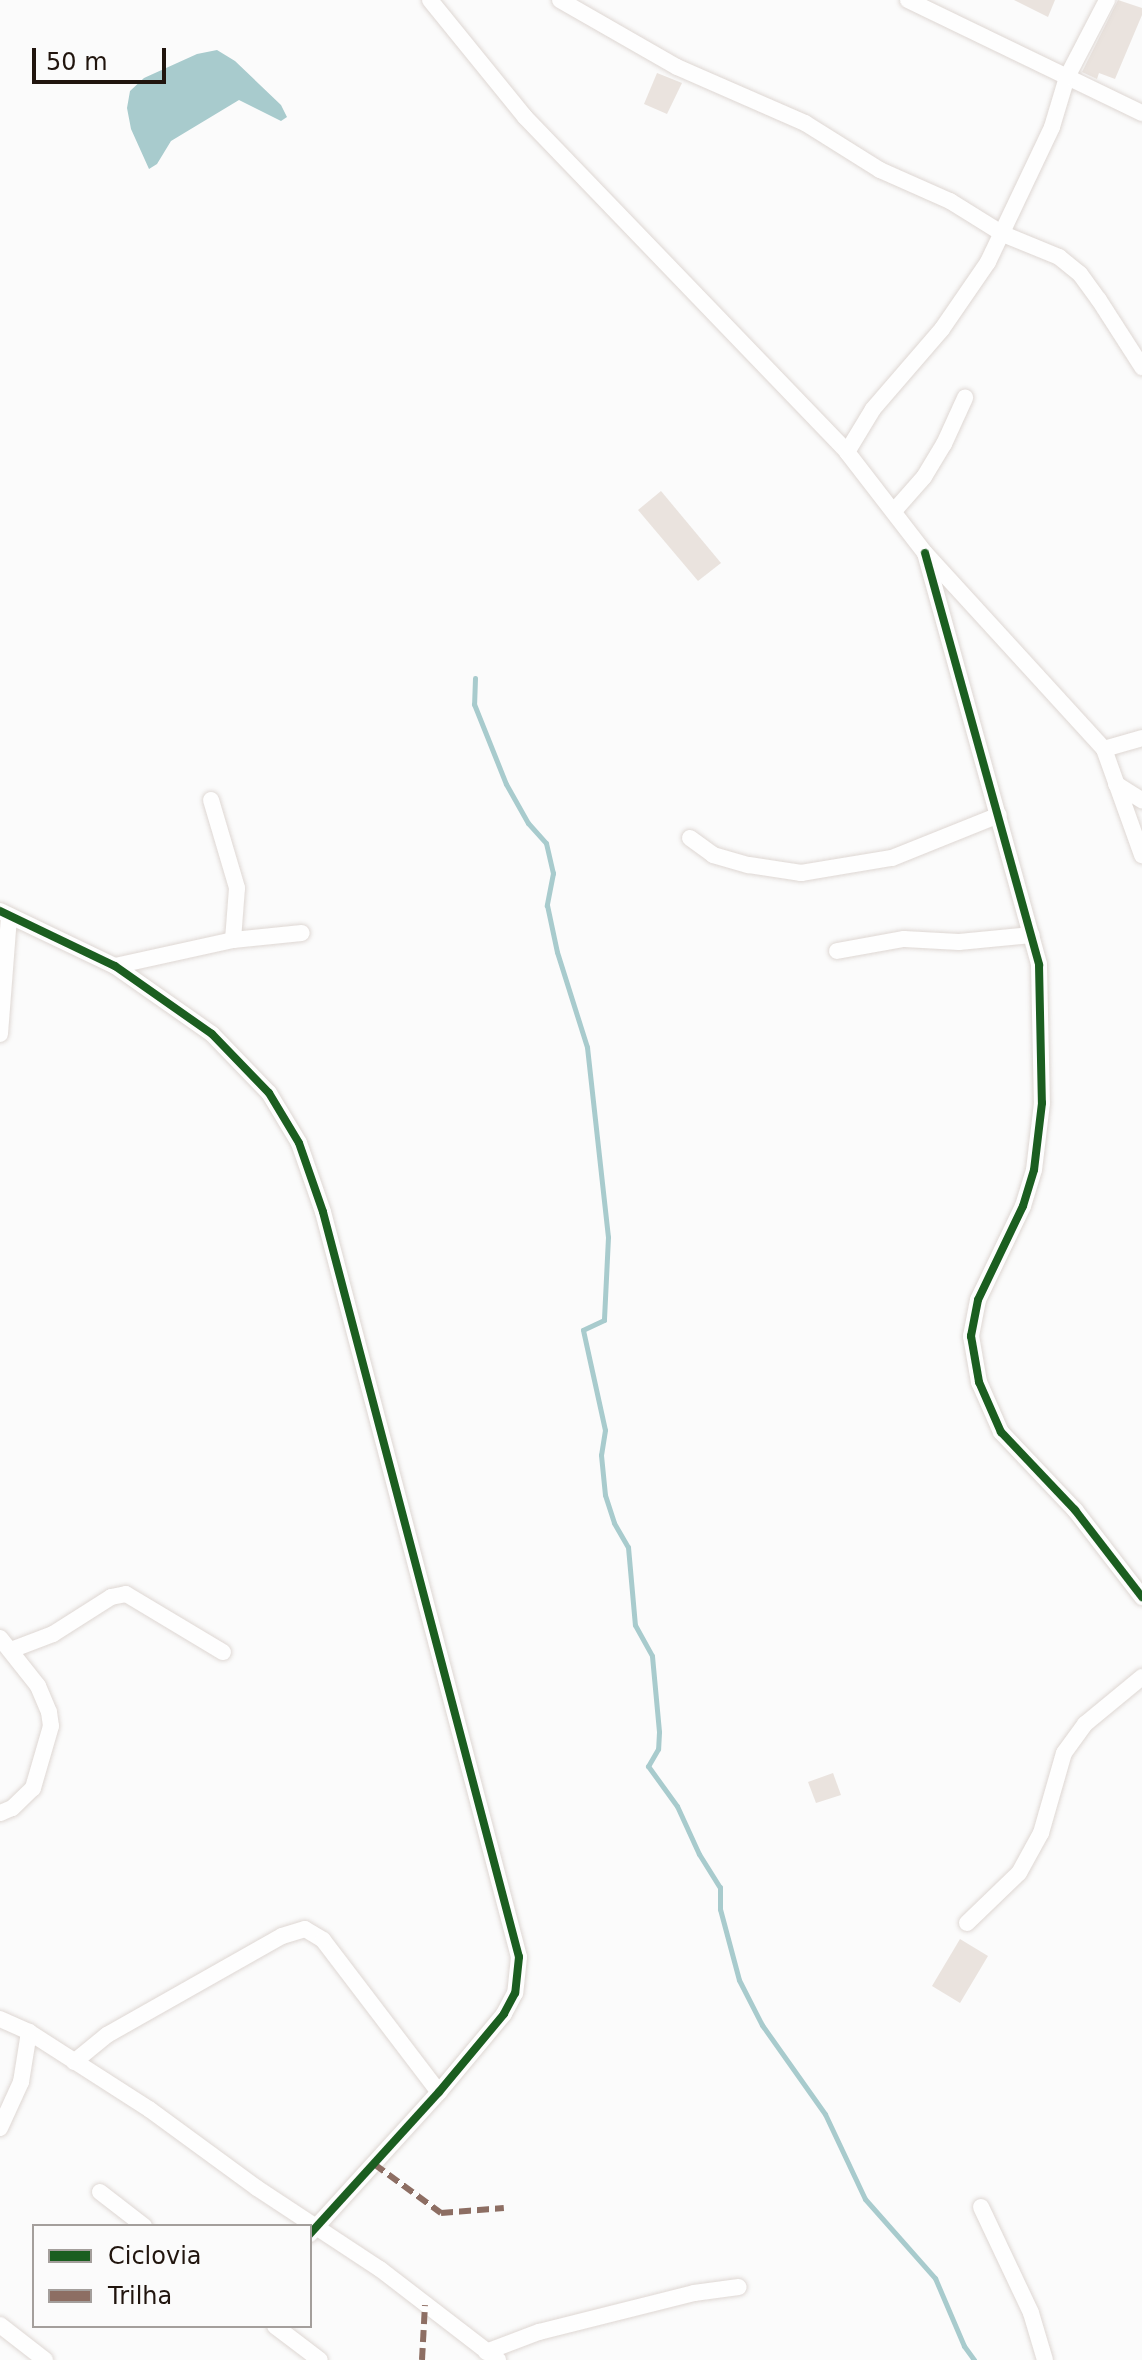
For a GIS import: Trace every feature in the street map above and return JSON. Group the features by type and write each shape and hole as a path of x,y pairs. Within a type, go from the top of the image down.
{"street":[{"path":"430,0 525,117 847,452 925,553 1104,749 1142,855"},
{"path":"560,0 677,67 805,123 880,170 950,201 1003,234 1059,257 1080,274 1142,367"},
{"path":"908,0 1142,113"},
{"path":"847,452 873,409 942,329 988,262 1052,127 1067,77 1107,0"},
{"path":"894,511 924,477 944,444 965,398"},
{"path":"925,553 944,633 999,815 1039,965 1042,1103 1034,1170 1023,1206 978,1300 971,1336 979,1382 1001,1432 1075,1510 1141,1594"},
{"path":"1104,749 1142,738"},
{"path":"1116,784 1142,800"},
{"path":"211,800 237,888 233,940"},
{"path":"690,838 713,855 749,865 801,873 892,858 999,815"},
{"path":"0,1034 4,914 115,966 212,1034 269,1093 299,1143 323,1212 519,1957 515,1993 504,2014 439,2092 313,2230 380,2269 492,2356 539,2332 694,2293 739,2287"},
{"path":"115,966 233,940 302,933"},
{"path":"837,951 904,939 973,942 1032,935"},
{"path":"0,1813 12,1808 33,1788 51,1726 49,1712 38,1686 5,1644 53,1634 111,1597 126,1594 223,1652"},
{"path":"967,1923 1019,1873 1041,1833 1064,1753 1085,1724 1142,1677"},
{"path":"74,2062 107,2035 282,1936 305,1929 323,1940 439,2092"},
{"path":"0,2019 29,2032 149,2109 305,2224"},
{"path":"0,2128 21,2082 29,2032"},
{"path":"100,2192 141,2224"},
{"path":"981,2207 1031,2313 1045,2360"},
{"path":"0,2325 45,2360"},
{"path":"278,2328 320,2360"}],"water":[{"path":"217,50 235,61 281,105 287,117 281,121 239,100 171,141 157,164 149,169 131,129 127,108 130,91 144,78 197,54"}],"building":[{"path":"1014,0 1055,0 1048,17"},
{"path":"1118,0 1142,8 1142,15 1115,79 1099,73 1097,79 1082,72"},
{"path":"657,73 682,83 667,114 644,104"},
{"path":"661,491 721,563 698,581 638,510"},
{"path":"833,1773 841,1795 816,1803 808,1782"},
{"path":"960,1939 988,1956 960,2003 932,1986"}],"waterway":[{"path":"475,678 474,704 506,784 528,823 546,843 553,873 547,905 557,952 587,1047 608,1237 604,1320 583,1330 605,1430 601,1455 605,1495 614,1523 628,1547 635,1625 652,1656 659,1732 658,1749 648,1766 677,1806 699,1854 720,1887 720,1909 739,1980 762,2025 825,2114 865,2199 935,2278 964,2346 974,2360"}],"marked path":[{"path":"374,2164 441,2213 504,2208"},
{"path":"422,2360 425,2305"}],"cycle path":[{"path":"925,553 1039,965 1042,1103 1034,1170 1023,1206 978,1300 971,1336 979,1382 1001,1432 1075,1510 1142,1597"},
{"path":"0,911 115,966 212,1034 269,1093 299,1143 323,1212 519,1957 515,1993 504,2014 439,2092 312,2232"}]}
